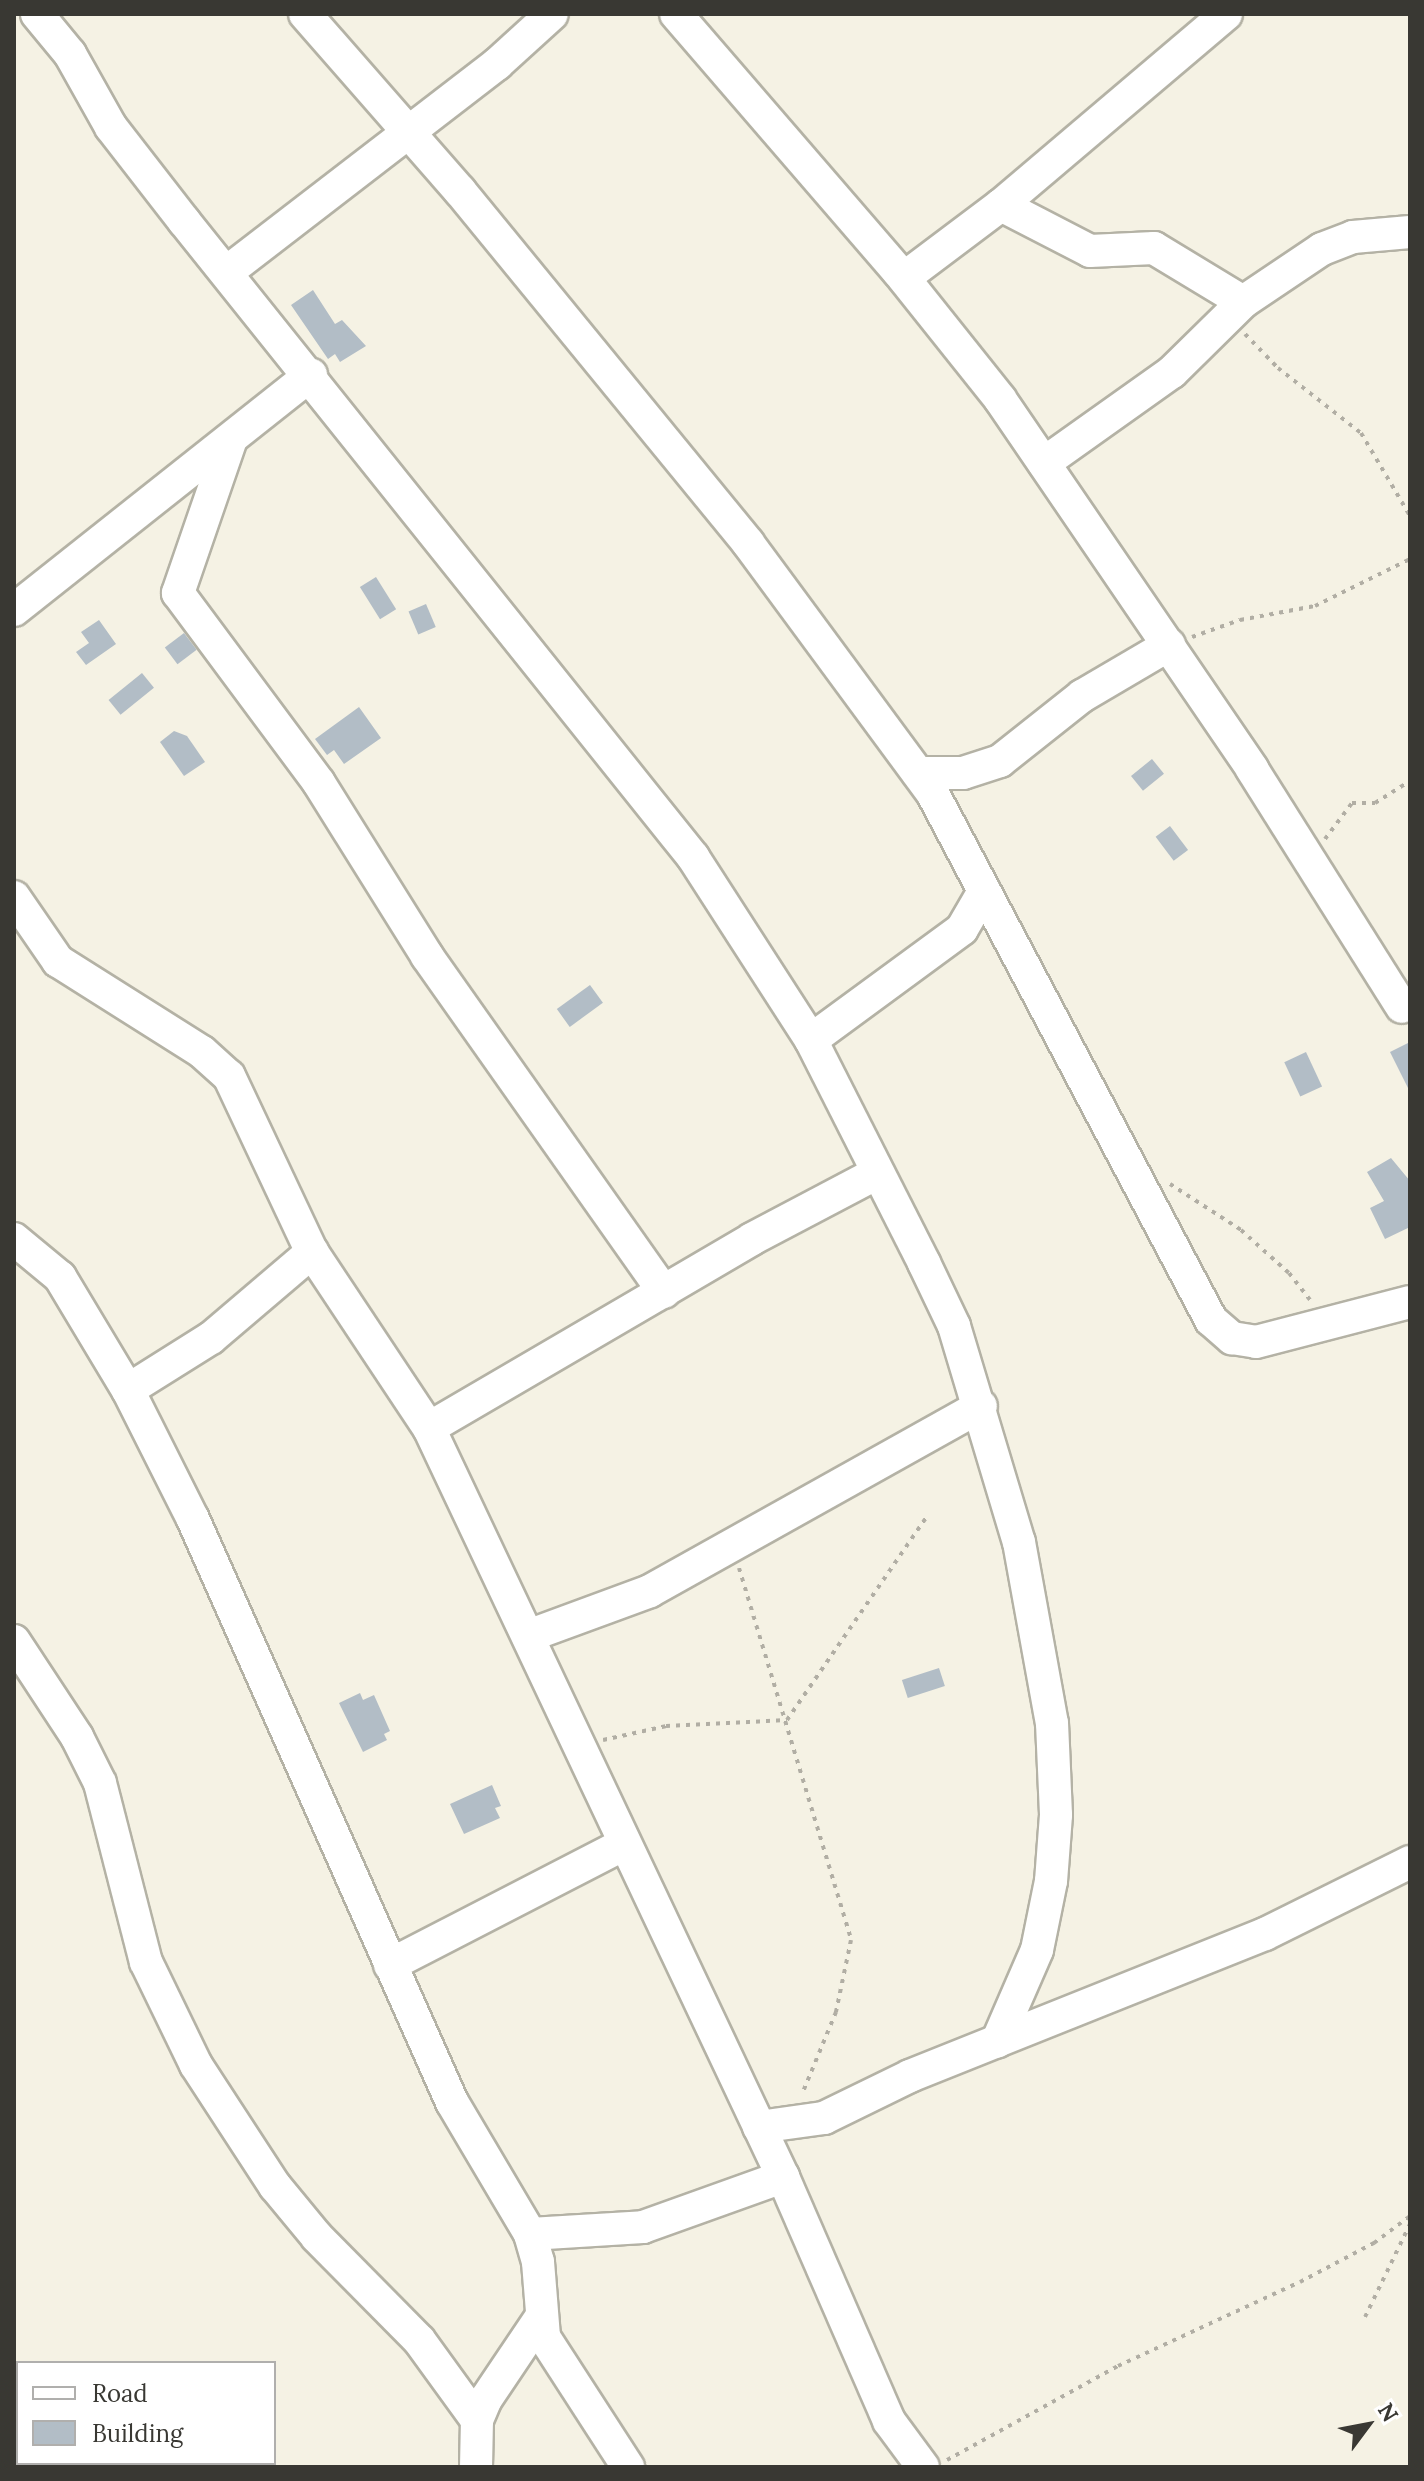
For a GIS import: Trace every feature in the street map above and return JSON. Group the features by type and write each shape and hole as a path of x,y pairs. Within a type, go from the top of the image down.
{"street":[{"path":"37,14 70,54 111,127 653,802 811,1040 954,1326 981,1406 1038,1631 1052,1723 1056,1815 1051,1881 1037,1950 997,2042"},
{"path":"305,14 409,132 748,543 918,773 984,891 1211,1320 1232,1338 1256,1342 1410,1302"},
{"path":"227,272 409,132 552,14"},
{"path":"676,14 904,278 1044,463 1169,645 1402,1007"},
{"path":"904,278 1001,205 1226,14"},
{"path":"1001,205 1090,251 1154,248 1236,310"},
{"path":"1044,463 1172,372 1236,310 1322,249 1353,237 1410,232"},
{"path":"14,610 311,375"},
{"path":"230,442 178,593 319,783 427,956 664,1292"},
{"path":"918,773 963,773 1000,761 1082,696 1169,645"},
{"path":"811,1040 962,929 984,891"},
{"path":"14,897 58,961 222,1068 312,1252 429,1428 624,1844 774,2126 783,2177 889,2421 923,2467"},
{"path":"429,1428 877,1173"},
{"path":"14,1239 60,1277 128,1390 193,1519 458,2114 530,2234 538,2262 544,2337 561,2370 628,2467"},
{"path":"128,1390 211,1338 312,1252"},
{"path":"528,1636 650,1591 981,1406"},
{"path":"14,1641 77,1737 100,1783 146,1962 196,2065 275,2186 317,2237 419,2340 477,2420"},
{"path":"390,1965 624,1844"},
{"path":"774,2126 824,2118 910,2076 1265,1934 1410,1862"},
{"path":"530,2234 643,2227 783,2177"},
{"path":"476,2467 477,2420 498,2375 541,2317"},
{"path":"889,2421 891,2467"}],"path":[{"path":"1236,310 1278,368 1361,433 1410,516"},
{"path":"1169,645 1240,620 1315,606 1410,559"},
{"path":"1311,862 1352,803 1375,803 1410,781"},
{"path":"1162,1179 1225,1218 1289,1273 1327,1326"},
{"path":"787,1720 928,1515"},
{"path":"731,1546 787,1720 851,1940 836,2012 774,2126"},
{"path":"579,1749 617,1734 666,1726 787,1720"},
{"path":"934,2467 1118,2366 1300,2282 1374,2243 1410,2216"},
{"path":"1365,2317 1410,2224"}],"building":[{"path":"313,290 335,324 342,320 366,346 340,362 335,354 328,359 291,305"},
{"path":"376,577 396,609 380,619 360,587"},
{"path":"426,604 436,627 418,634 409,611"},
{"path":"99,620 116,644 86,665 76,652 89,643 81,632"},
{"path":"184,633 197,650 177,664 165,647"},
{"path":"142,673 154,688 121,715 109,700"},
{"path":"359,707 381,738 344,764 334,750 327,755 315,739"},
{"path":"174,731 187,736 205,762 184,776 160,742"},
{"path":"1152,759 1164,774 1143,791 1131,776"},
{"path":"1170,826 1188,850 1174,861 1156,837"},
{"path":"590,985 603,1003 570,1027 557,1009"},
{"path":"1410,1042 1410,1092 1390,1052"},
{"path":"1306,1052 1322,1086 1300,1097 1284,1062"},
{"path":"1391,1158 1410,1181 1410,1227 1385,1239 1370,1208 1384,1201 1367,1172"},
{"path":"939,1668 945,1686 908,1698 902,1680"},
{"path":"360,1693 363,1700 374,1695 390,1731 384,1734 387,1740 363,1752 339,1703"},
{"path":"492,1785 501,1806 495,1808 500,1818 464,1834 450,1804"}]}
